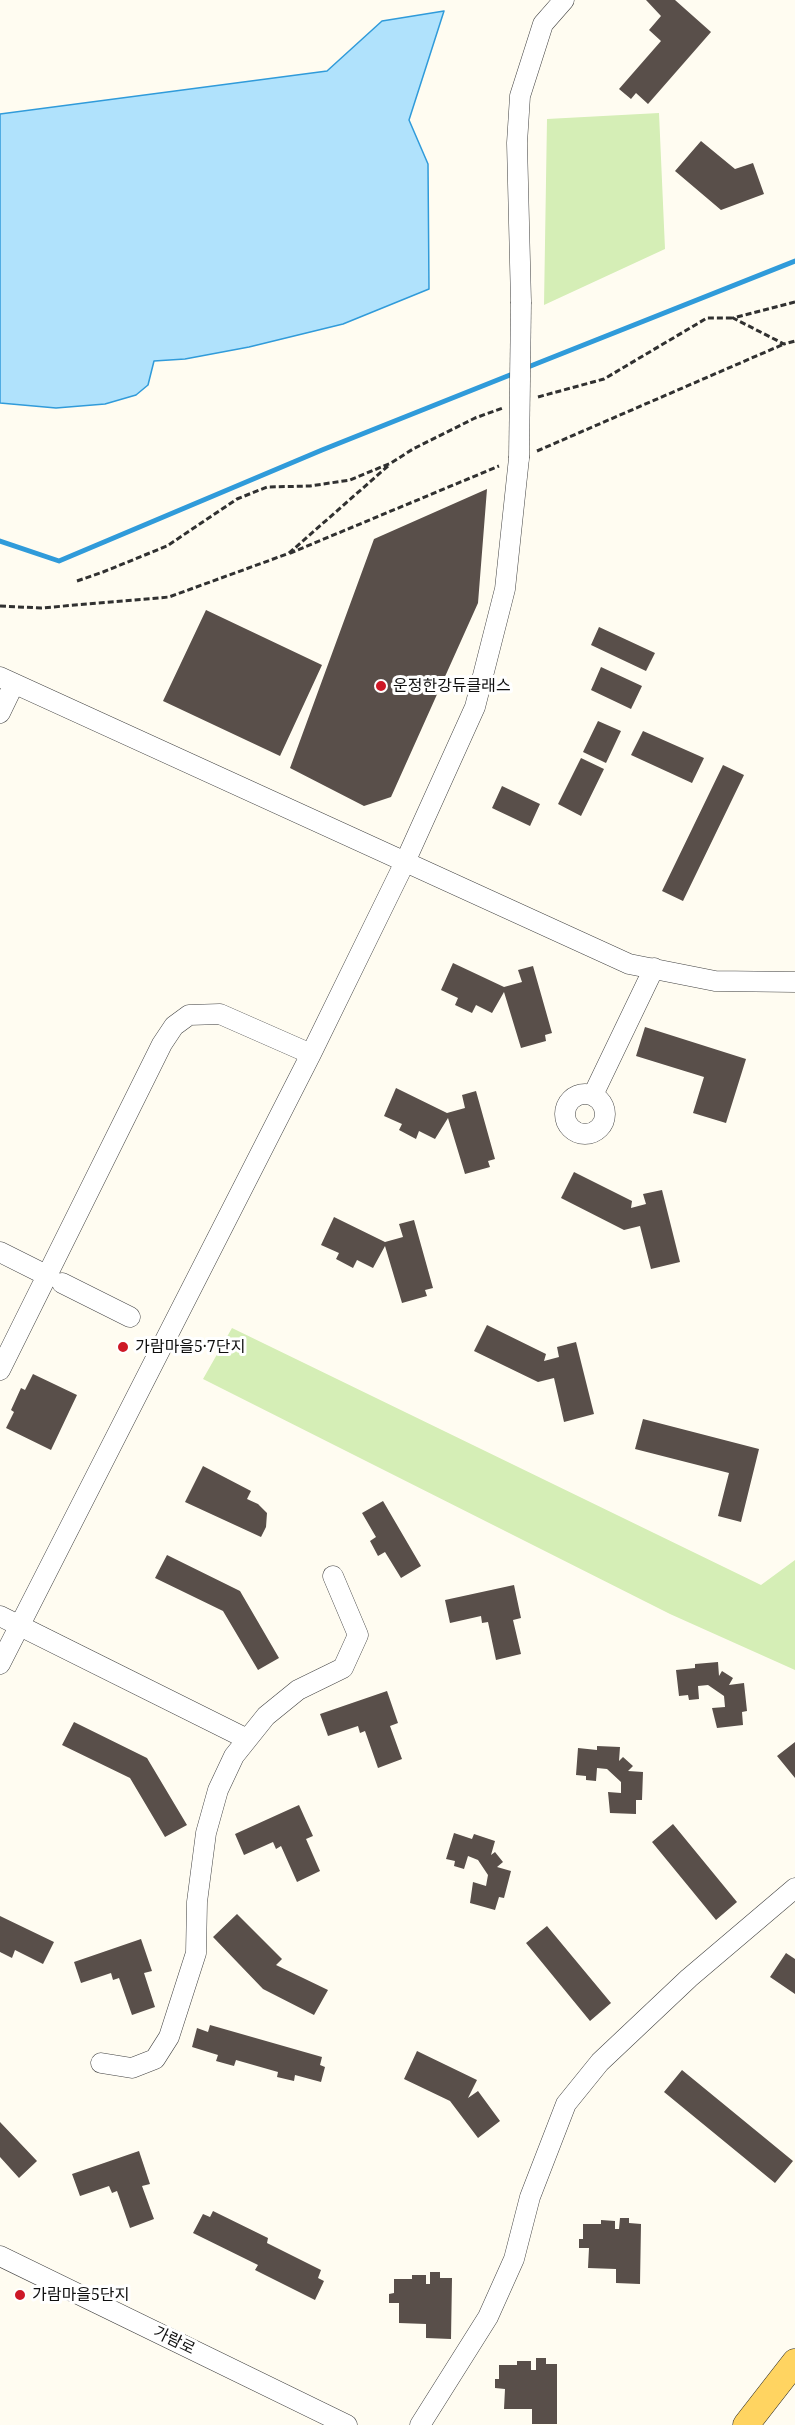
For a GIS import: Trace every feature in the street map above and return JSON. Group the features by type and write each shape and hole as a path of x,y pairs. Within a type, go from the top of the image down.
{"main road":[{"path":"746,2425 795,2362"}],"street":[{"path":"0,1664 311,1054 405,861 475,707 505,589 517,459 521,302 518,143 520,96 543,24 564,0"},
{"path":"0,713 7,681 629,964 715,981 795,982"},
{"path":"592,1095 654,968"},
{"path":"0,1370 162,1044 174,1026 189,1015 220,1014 311,1054"},
{"path":"0,1252 38,1271"},
{"path":"62,1282 130,1317"},
{"path":"101,2063 132,2068 155,2059 169,2037 196,1953 197,1902 206,1833 218,1790 234,1756 266,1716 298,1690 344,1668 358,1635 333,1576"},
{"path":"0,1616 247,1739"},
{"path":"420,2425 488,2318 514,2259 530,2197 566,2103 600,2062 690,1978 795,1888"},
{"name":"가람로","path":"0,2256 347,2425"}],"path":[{"path":"537,397 604,380 707,318 733,318 795,302"},
{"path":"733,318 784,344"},
{"path":"0,606 41,608 170,597 288,554 795,340"},
{"path":"288,554 391,463 475,417 506,407"},
{"path":"77,581 167,546 237,499 267,487 310,486 350,480 391,463"}],"green space":[{"path":"659,113 665,249 544,305 547,119"},
{"path":"232,1328 761,1585 795,1560 795,1670 670,1614 203,1379"}],"water":[{"path":"444,11 409,120 428,164 429,289 343,324 249,347 185,359 154,361 148,385 136,395 105,404 56,408 0,403 0,114 327,71 382,21"}],"building":[{"path":"646,0 675,0 711,32 648,104 636,93 631,99 619,89 661,41 649,30 661,16"},
{"path":"701,141 735,169 753,163 764,194 721,210 675,171"},
{"name":"운정한강듀클래스","path":"487,489 478,603 391,797 364,806 290,768 374,539"},
{"path":"206,610 322,665 280,756 163,701"},
{"path":"599,627 655,653 646,671 591,645"},
{"path":"601,667 642,686 631,709 591,690"},
{"path":"598,721 621,731 606,763 583,752"},
{"path":"643,731 704,758 692,783 631,755"},
{"path":"581,758 604,769 581,816 558,804"},
{"path":"723,765 744,775 683,901 662,891"},
{"path":"502,786 540,804 530,826 492,808"},
{"path":"453,963 504,987 522,982 518,970 533,966 552,1033 545,1035 546,1041 521,1048 504,992 492,1013 476,1005 472,1013 455,1005 458,998 441,990"},
{"path":"645,1027 746,1059 726,1123 693,1113 704,1077 636,1056"},
{"path":"396,1088 447,1113 465,1108 462,1095 476,1091 495,1159 488,1161 490,1167 465,1174 448,1118 435,1139 419,1131 416,1139 399,1130 402,1124 384,1116"},
{"path":"574,1172 632,1201 631,1208 646,1204 643,1194 662,1190 680,1262 651,1269 640,1226 624,1230 561,1198"},
{"path":"334,1217 385,1242 403,1237 399,1224 414,1220 433,1288 425,1290 427,1296 402,1303 385,1246 373,1268 357,1260 353,1268 336,1259 339,1253 321,1245"},
{"path":"487,1325 546,1354 544,1361 559,1357 557,1347 576,1342 594,1414 564,1422 554,1378 538,1382 474,1351"},
{"path":"33,1374 77,1395 51,1450 6,1428 14,1412 11,1410 21,1388 25,1390"},
{"path":"643,1419 759,1449 741,1522 718,1516 729,1473 635,1449"},
{"path":"203,1466 251,1491 247,1499 258,1504 267,1513 266,1527 261,1537 185,1502"},
{"path":"383,1501 421,1566 401,1578 385,1552 378,1556 370,1541 376,1537 362,1513"},
{"path":"167,1555 240,1591 279,1658 258,1670 223,1611 155,1578"},
{"path":"514,1585 521,1618 513,1620 521,1654 496,1660 488,1622 482,1623 481,1616 450,1623 445,1600"},
{"path":"718,1662 719,1676 722,1671 733,1678 729,1685 744,1683 747,1711 742,1712 743,1725 717,1728 712,1708 725,1707 724,1696 708,1685 698,1686 699,1699 689,1700 688,1695 679,1696 676,1670 695,1668 695,1664"},
{"path":"387,1691 398,1723 390,1726 402,1759 378,1768 365,1731 360,1733 358,1726 328,1736 320,1714"},
{"path":"74,1722 147,1758 187,1825 165,1837 130,1778 62,1745"},
{"path":"795,1742 795,1778 777,1756"},
{"path":"597,1746 620,1747 619,1761 623,1757 633,1766 628,1771 643,1772 642,1800 636,1800 636,1814 610,1813 608,1792 621,1793 621,1782 607,1769 597,1768 596,1781 586,1780 586,1776 576,1775 578,1748 597,1750"},
{"path":"299,1805 313,1836 306,1839 320,1871 297,1882 281,1846 276,1849 273,1842 244,1855 235,1834"},
{"path":"673,1824 737,1902 716,1920 652,1842"},
{"path":"454,1833 472,1839 474,1834 495,1841 491,1855 495,1852 503,1862 497,1867 511,1871 504,1898 499,1897 495,1910 470,1903 473,1882 486,1886 488,1875 478,1860 468,1856 464,1869 454,1866 455,1861 446,1859"},
{"path":"237,1914 282,1959 276,1965 328,1990 314,2015 263,1989 213,1937"},
{"path":"0,1916 54,1942 43,1964 15,1950 12,1958 0,1952"},
{"path":"547,1926 611,2003 590,2021 526,1943"},
{"path":"141,1939 152,1971 144,1973 155,2007 132,2015 119,1978 113,1980 111,1973 81,1983 74,1962"},
{"path":"786,1953 795,1959 795,1994 770,1977"},
{"path":"210,2025 322,2057 320,2065 325,2067 321,2082 295,2075 294,2081 277,2077 278,2072 236,2060 234,2066 216,2061 218,2055 192,2047 197,2028 208,2032"},
{"path":"417,2051 477,2080 468,2098 478,2091 500,2121 478,2138 450,2101 404,2079"},
{"path":"682,2070 793,2161 775,2183 664,2092"},
{"path":"0,2122 37,2161 19,2178 0,2157"},
{"path":"139,2151 150,2184 142,2186 154,2219 130,2228 117,2191 112,2193 109,2186 80,2196 72,2174"},
{"path":"213,2211 268,2238 267,2243 321,2270 318,2278 324,2281 315,2300 255,2270 258,2265 193,2233 203,2214 210,2217"},
{"path":"620,2218 629,2218 629,2223 641,2224 640,2284 616,2283 616,2269 588,2268 589,2248 579,2248 579,2239 583,2239 583,2224 601,2224 601,2220 615,2221 615,2229 619,2229"},
{"path":"430,2272 440,2272 440,2278 452,2278 451,2339 426,2338 426,2324 399,2323 399,2303 389,2303 389,2294 394,2293 394,2279 412,2279 412,2275 426,2275 426,2284 430,2284"},
{"path":"536,2358 546,2358 546,2364 557,2364 557,2424 532,2424 532,2409 504,2409 505,2389 495,2388 495,2379 499,2379 499,2365 517,2365 517,2361 531,2361 531,2370 536,2370"}],"waterway":[{"path":"523,369 795,261"},
{"path":"0,541 59,561 322,450 515,373"}],"place":[{"name":"운정한강듀클래스","path":"381,686"},
{"name":"가람마을5·7단지","path":"123,1347"},
{"name":"가람마을5단지","path":"20,2295"}]}
